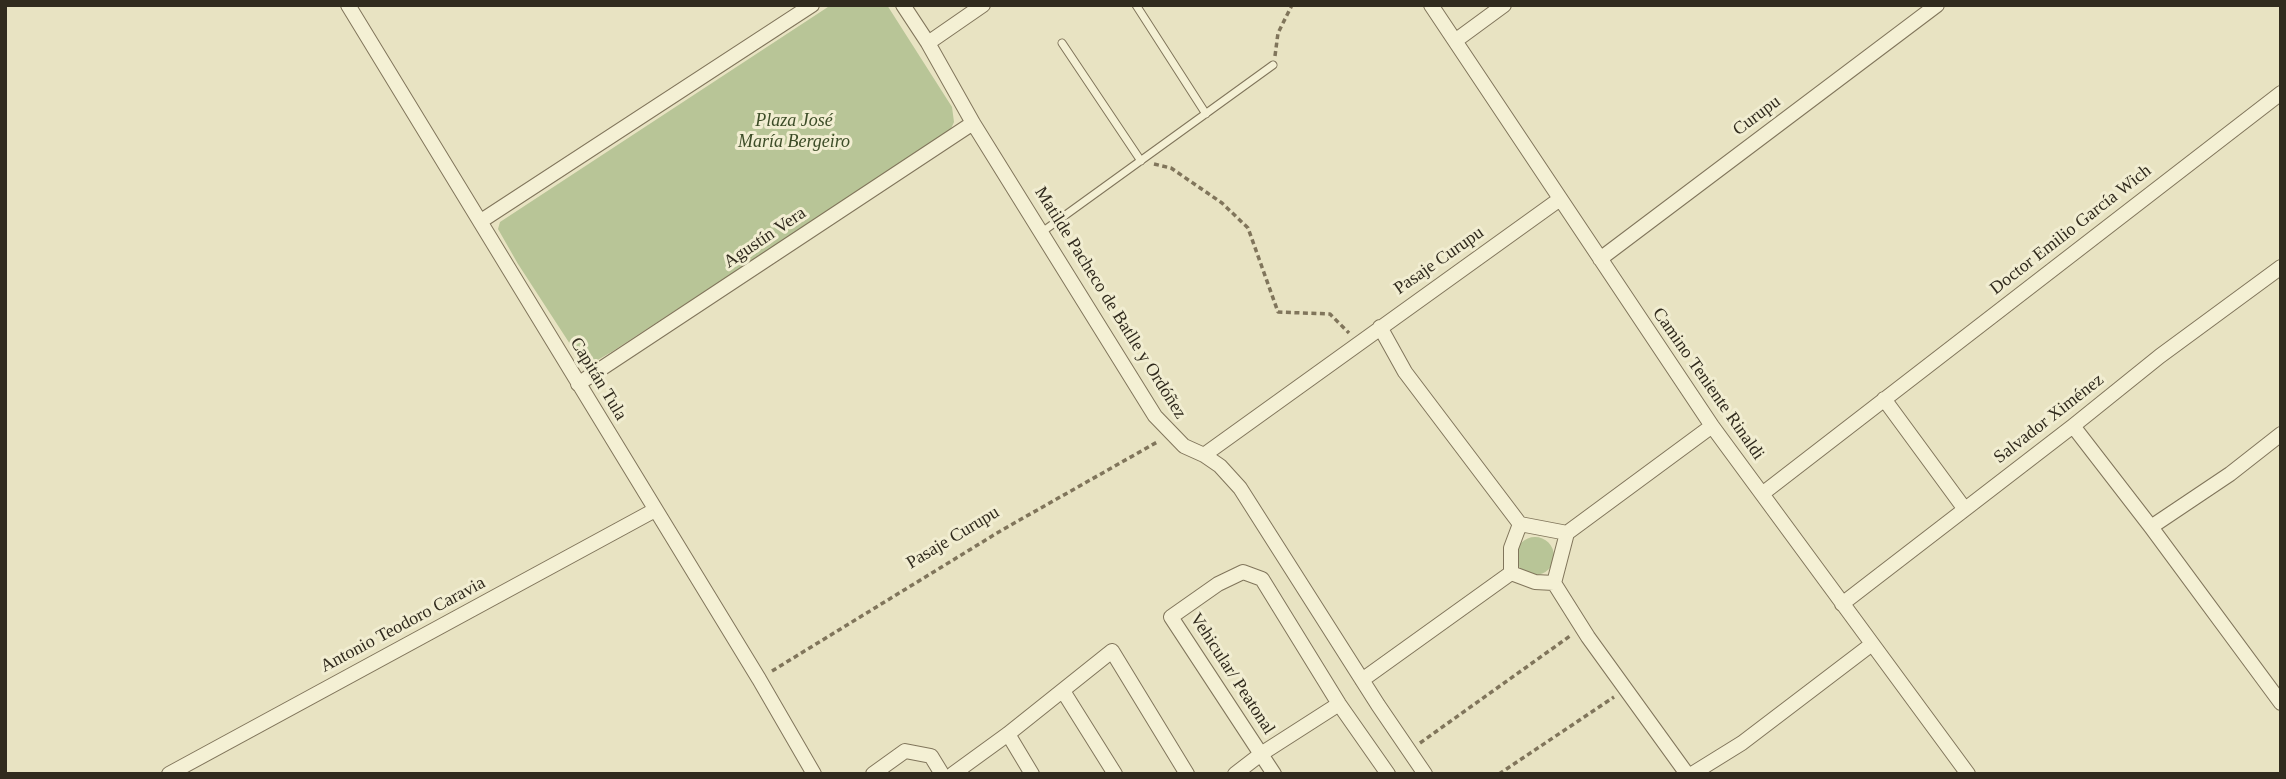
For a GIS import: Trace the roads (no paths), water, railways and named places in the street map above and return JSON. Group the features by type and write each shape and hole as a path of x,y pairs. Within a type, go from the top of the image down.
{"street":[{"name":"Capitán Tula","path":"348,5 759,679 814,774"},
{"path":"481,221 812,5"},
{"name":"Matilde Pacheco de Batlle y Ordóñez","path":"903,5 1155,416 1184,446 1220,466 1240,488 1425,774"},
{"path":"928,43 983,5"},
{"name":"Camino Teniente Rinaldi","path":"1431,5 1712,426 1968,774"},
{"path":"1455,41 1504,5"},
{"name":"Curupu","path":"1600,258 1937,5"},
{"name":"Doctor Emilio García Wich","path":"1762,494 2281,93"},
{"name":"Agustín Vera","path":"578,384 973,123"},
{"name":"Pasaje Curupu","path":"1204,455 1560,199"},
{"name":"Salvador Ximénez","path":"1842,604 2160,356 2281,267"},
{"path":"1380,327 1405,372 1520,524 1567,533"},
{"path":"1884,399 1964,508"},
{"path":"1712,426 1567,533 1554,583 1626,688 1690,774 1742,743 1872,644"},
{"path":"2073,426 2281,703"},
{"path":"2151,527 2230,474 2281,434"},
{"name":"Antonio Teodoro Caravia","path":"169,774 655,510"},
{"path":"1511,573 1511,548 1520,524"},
{"name":"Vehicular/ Peatonal","path":"1274,774 1171,617 1218,584 1243,572 1262,579 1339,704 1388,774"},
{"path":"1362,680 1511,573"},
{"path":"1511,573 1535,582 1554,583"},
{"path":"953,774 1112,651 1187,774"},
{"path":"1063,691 1115,774"},
{"name":"Vehicular/ Peatonal","path":"1235,774 1339,704"},
{"path":"1008,734 1032,774"},
{"path":"873,774 905,751 931,756 942,774"}],"lane":[{"path":"1136,5 1206,114"},
{"path":"1062,43 1141,161"},
{"path":"1042,232 1273,65"}],"park label":[{"name":"Plaza José María Bergeiro","path":"794,131"}]}
